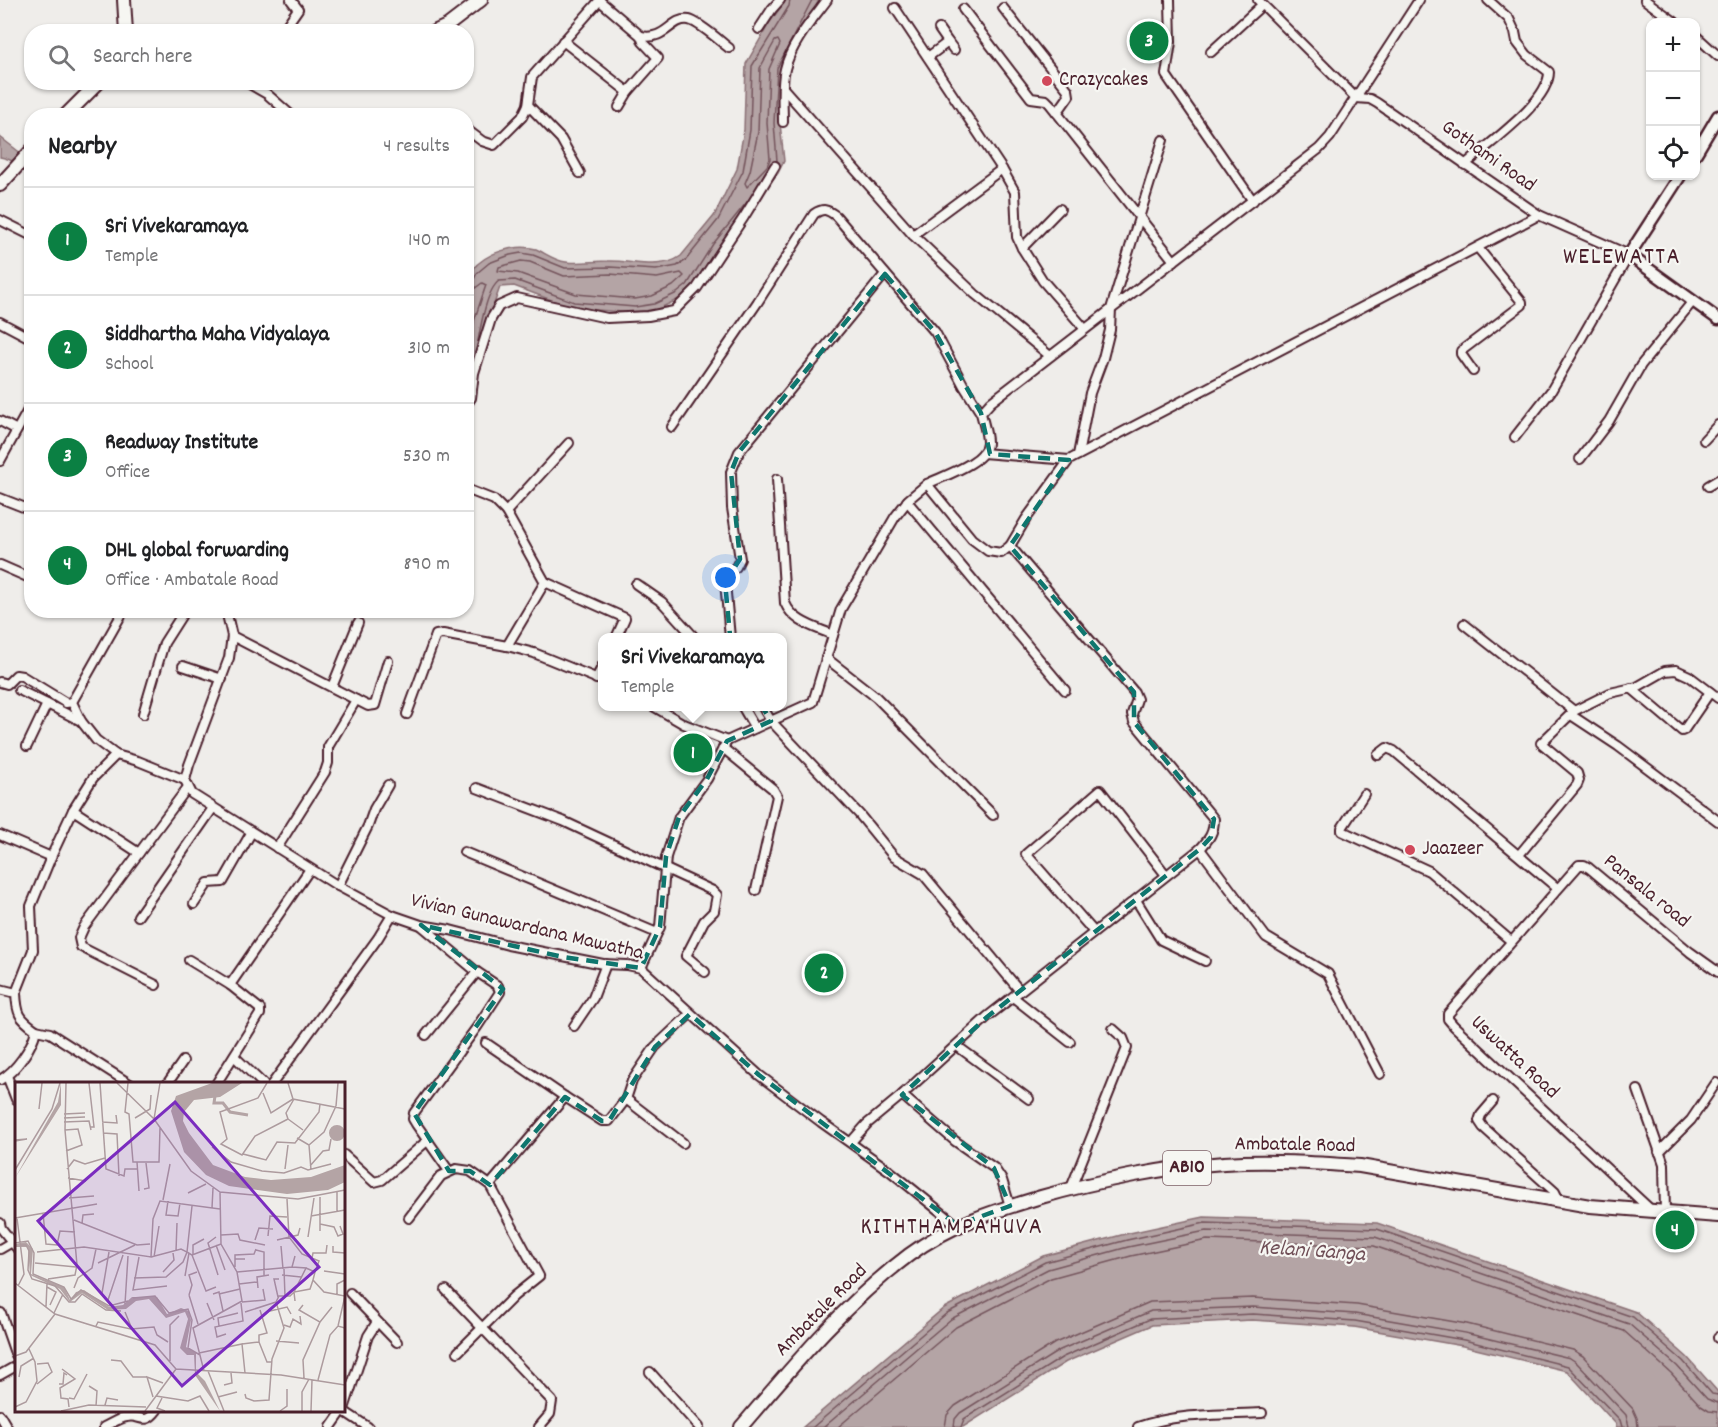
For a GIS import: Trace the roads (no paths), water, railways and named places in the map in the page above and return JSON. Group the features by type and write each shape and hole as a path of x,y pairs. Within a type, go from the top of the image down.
{"main road":[{"path":"124,0 126,24"},
{"path":"450,24 481,0"},
{"path":"73,108 91,90"},
{"path":"1,185 24,159"},
{"name":"Ambatale Road","path":"741,1427 809,1348 863,1293 910,1255 957,1225 1071,1188 1195,1166 1259,1162 1307,1163 1360,1166 1590,1206 1718,1216"}],"street":[{"path":"288,24 298,9 291,0"},
{"path":"759,29 780,0"},
{"path":"783,122 785,68 793,49 827,0"},
{"path":"1170,0 1171,42 1166,75 1253,201"},
{"path":"981,413 991,402 1084,328 1253,201 1324,143 1419,0"},
{"path":"1465,165 1530,110 1549,79 1549,72 1527,55 1517,42 1509,19 1488,0"},
{"path":"1645,0 1670,18"},
{"path":"474,135 494,145 522,117 528,105 532,77 600,1 641,36 649,38 659,36 680,20 691,20 729,48"},
{"path":"1211,52 1260,2"},
{"name":"Gothami Road","path":"1260,2 1356,98 1370,99 1377,103 1539,215 1629,255 1718,319"},
{"path":"895,8 1015,192 1017,237 1022,248 1043,281 1084,328"},
{"path":"1003,8 1068,90 1069,96 1057,113"},
{"path":"963,9 1031,98 1046,100 1057,113 1174,261"},
{"path":"939,29 954,50"},
{"path":"619,107 628,92 658,58 643,42 641,36"},
{"path":"1700,40 1718,56"},
{"path":"563,41 628,92"},
{"path":"928,57 948,42"},
{"path":"783,88 913,236 975,294 1050,356"},
{"path":"260,90 283,108"},
{"path":"528,105 561,139 580,173"},
{"path":"1700,145 1718,116"},
{"path":"1078,455 1090,393 1103,358 1110,330 1110,309 1163,140"},
{"path":"474,373 491,319 503,303 517,298 607,318 648,316 674,311 697,288 775,166"},
{"path":"913,236 1002,169"},
{"path":"1515,437 1551,391 1629,255 1677,180"},
{"path":"641,968 660,927 664,867 678,817 707,779 725,745 755,728 813,702 841,609 895,517 907,501 927,484 975,461 988,444 981,413 935,332 836,216 827,209 820,209 813,214 757,303 672,427"},
{"path":"1022,248 1060,209"},
{"path":"927,484 972,539 988,551 1001,553 1010,546 1026,519 1069,460 1539,215"},
{"path":"0,220 24,232"},
{"path":"1473,371 1461,351 1522,305 1522,302 1478,248"},
{"path":"729,633 724,582 740,559 732,508 731,472 739,452 885,274"},
{"path":"1580,459 1609,421 1641,365 1693,301"},
{"path":"0,322 24,335"},
{"path":"0,421 17,429"},
{"path":"0,461 17,429 24,421"},
{"path":"1704,440 1718,425"},
{"path":"506,512 569,443"},
{"path":"983,453 1069,460"},
{"path":"777,479 785,603 797,619 833,635"},
{"path":"1708,486 1718,480"},
{"path":"474,492 494,500 506,512 545,582 625,618 618,633"},
{"path":"0,498 23,507"},
{"path":"907,501 1065,690"},
{"path":"851,1142 867,1124 987,1017 1200,849 1211,837 1214,819 1134,722 1132,714 1136,695 1010,546"},
{"path":"0,565 24,576"},
{"path":"507,646 545,582"},
{"path":"636,584 662,602 691,633"},
{"path":"72,702 119,618"},
{"path":"143,714 164,643 180,618"},
{"path":"156,985 81,947 79,939 84,927 187,783 189,765 229,658 232,636 228,618"},
{"path":"333,687 358,623"},
{"path":"1464,624 1572,713 1718,821"},
{"path":"407,714 436,635 443,634 534,653 598,679"},
{"path":"232,636 368,706 375,705 388,661"},
{"path":"826,658 876,697 993,815"},
{"path":"183,666 222,680"},
{"path":"1519,855 1579,780 1577,773 1541,743 1572,713 1610,693 1631,688 1665,671 1676,670 1689,675 1718,698"},
{"path":"0,682 7,684 16,675 22,676 66,703 72,702"},
{"path":"1631,688 1682,731 1710,692"},
{"path":"20,690 81,721"},
{"path":"277,848 325,772 328,763 328,747 356,700"},
{"path":"72,702 81,721 96,740 116,755 93,778 73,810 31,906 33,950 16,993 17,1008 21,1020 36,1030 50,1034 128,1082"},
{"path":"27,746 47,704"},
{"path":"662,711 725,745 773,789 777,796 756,890"},
{"path":"745,711 755,728"},
{"path":"765,711 771,721 859,814 894,857 923,874 1017,994 1070,1042"},
{"path":"1378,755 1387,748 1394,751 1557,888"},
{"name":"Vivian Gunawardana Mawatha","path":"116,755 138,761 187,783 192,794 251,833 338,886 392,915 421,925 508,945 606,964 641,968 759,1075 851,1142 957,1225"},
{"path":"338,886 374,809 388,785"},
{"path":"477,788 563,821 713,891 717,895 714,911 704,921 686,956 705,972"},
{"path":"1094,932 1026,854 1100,790 1166,875"},
{"path":"1364,794 1342,831 1429,872 1511,941"},
{"path":"138,916 213,808"},
{"path":"73,810 139,853"},
{"path":"194,904 208,883 223,882 251,833"},
{"path":"0,835 51,857"},
{"path":"1200,849 1266,938 1328,974 1380,1074"},
{"path":"464,852 657,933"},
{"name":"Uswatta Road","path":"1579,865 1450,1010 1448,1019 1659,1212"},
{"name":"Pansala road","path":"1579,865 1589,868 1690,952 1718,972"},
{"path":"231,985 310,869"},
{"path":"1136,900 1161,940 1205,961"},
{"path":"273,1082 378,939 392,915"},
{"path":"421,925 477,972 498,986 500,992 414,1113 413,1119 448,1171"},
{"path":"189,960 231,985 260,1009 260,1014 217,1082"},
{"path":"574,1026 593,998 606,964"},
{"path":"426,1035 477,972"},
{"path":"0,989 16,993"},
{"path":"486,1043 602,1121 609,1120 626,1099 632,1081 655,1047 690,1014"},
{"path":"1071,1188 1127,1048 1123,1038 1113,1029"},
{"path":"15,1097 3,1078 33,1043 36,1030"},
{"path":"957,1046 1029,1099"},
{"path":"234,1056 262,1082"},
{"path":"168,1082 183,1061"},
{"path":"1659,1152 1691,1120 1716,1083"},
{"path":"1638,1090 1664,1164 1659,1212"},
{"path":"902,1095 955,1141 994,1168 1002,1180 1010,1206"},
{"path":"490,1185 565,1097"},
{"path":"626,1099 683,1143"},
{"path":"1493,1101 1481,1114 1479,1121 1555,1192 1559,1200"},
{"path":"345,1156 374,1182 382,1180 427,1141"},
{"path":"410,1218 436,1182 448,1171 456,1169 470,1171 490,1185 539,1276 514,1296 458,1352"},
{"path":"0,1223 1,1228 14,1244 0,1249"},
{"path":"446,1290 552,1401 550,1414 539,1427"},
{"path":"350,1293 397,1342"},
{"path":"1,1313 15,1353"},
{"path":"345,1404 368,1336 377,1322"},
{"path":"0,1375 15,1367"},
{"path":"650,1372 699,1427"},
{"path":"345,1411 368,1427"},
{"path":"104,1427 128,1416 145,1420 151,1418 156,1412"},
{"path":"331,1427 342,1412"},
{"path":"1138,1427 1182,1418 1262,1413"},
{"path":"0,1415 7,1427"}],"water":[{"path":"786,0 819,0 782,70 780,123 784,161 778,173 718,247 692,289 681,298 656,310 635,313 573,308 514,286 500,287 487,324 478,377 474,386 474,268 485,259 501,251 528,247 566,262 664,263 681,256 714,216 737,169 744,130 746,64 770,22"},
{"path":"0,137 24,156 24,170 14,162 0,157"},
{"name":"Kelani Ganga","path":"1204,1217 1377,1223 1636,1312 1687,1357 1718,1392 1718,1427 1616,1427 1616,1424 1567,1371 1463,1346 1354,1327 1252,1320 1152,1325 1066,1362 963,1427 803,1427 944,1308 1043,1256 1125,1234"}],"place":[{"name":"Readway Institute","path":"1149,41"},
{"name":"Crazycakes","path":"1047,81"},
{"name":"Sri Vivekaramaya","path":"693,753"},
{"name":"Jaazeer","path":"1410,850"},
{"name":"Siddhartha Maha Vidyalaya","path":"824,973"},
{"name":"DHL global forwarding","path":"1675,1230"}],"district":[{"name":"WELEWATTA","path":"1622,258"},
{"name":"KITHTHAMPAHUVA","path":"952,1228"}]}
